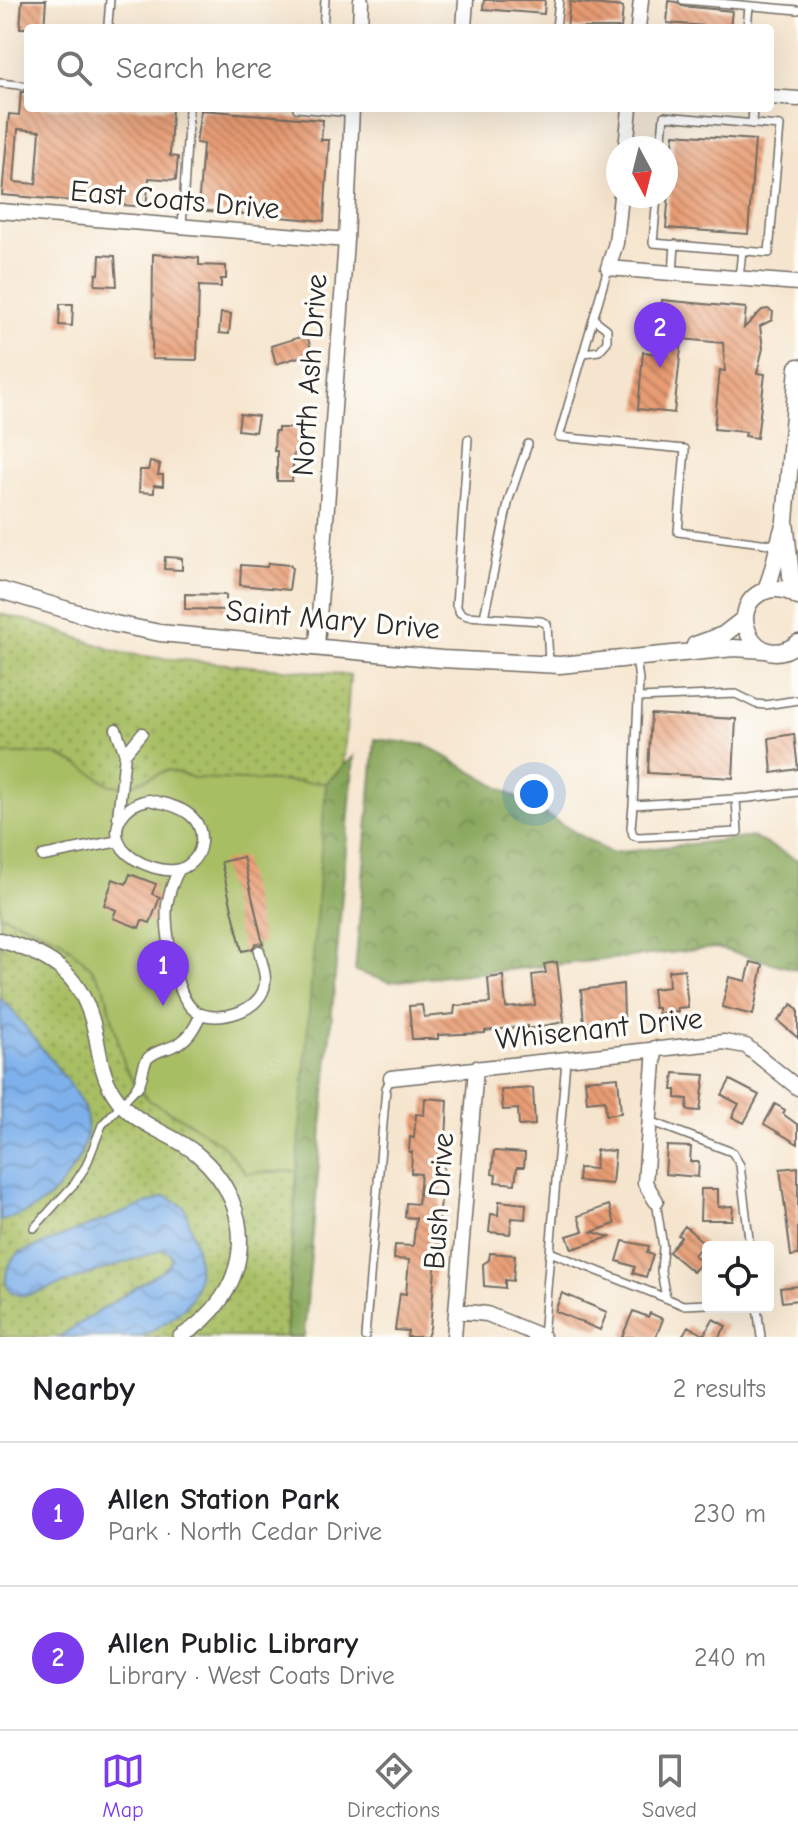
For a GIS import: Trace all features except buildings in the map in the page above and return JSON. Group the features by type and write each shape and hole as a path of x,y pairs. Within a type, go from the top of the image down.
{"street":[{"path":"360,24 361,0"},
{"path":"464,24 466,0"},
{"path":"638,24 641,0"},
{"path":"774,97 798,99"},
{"name":"North Ash Drive","path":"317,646 346,240 352,112"},
{"path":"627,136 630,112"},
{"path":"620,208 616,243 608,268 798,283"},
{"name":"East Coats Drive","path":"0,211 346,240"},
{"path":"765,650 750,637 745,618 751,602 765,591 772,574 777,545 793,495 798,367"},
{"path":"785,521 792,585 797,596"},
{"path":"765,591 781,589 797,596"},
{"name":"Saint Mary Drive","path":"0,590 145,630 442,659 549,665 750,647 765,650 795,648"},
{"name":"Saint Mary Drive","path":"667,654 723,635 745,618"},
{"path":"116,729 125,754 119,841 138,860 158,869 179,870"},
{"path":"125,754 142,733"},
{"path":"118,828 124,812 140,802 158,802 191,816 201,832 199,851 179,870 170,893 167,929 185,1002 201,1014 215,1017 242,1011 253,1004 266,981 259,951"},
{"path":"43,856 119,841"},
{"path":"0,940 50,959 67,974 79,989 92,1017 102,1068 120,1102 135,1118 193,1151 214,1170 233,1202 239,1245 231,1285 212,1314 180,1337"},
{"path":"137,1087 150,1056 187,1037 201,1014"},
{"name":"Whisenant Drive","path":"391,1078 710,1042 746,1046 798,1088"},
{"path":"655,1048 645,1183 656,1201"},
{"name":"Bush Drive","path":"454,1337 476,1068"},
{"path":"457,1311 487,1314 543,1337"}],"lane":[{"path":"108,24 110,0"},
{"path":"323,24 325,0"},
{"path":"556,24 559,0"},
{"path":"683,0 798,10"},
{"path":"747,24 749,6"},
{"path":"0,83 24,86"},
{"path":"182,226 189,112"},
{"path":"686,118 687,112"},
{"path":"752,124 753,112"},
{"path":"656,208 653,243 769,253 780,126 664,116 662,136"},
{"path":"673,274 675,244"},
{"path":"739,279 742,250"},
{"path":"608,268 559,437 685,449 678,532 777,545"},
{"path":"584,353 599,351 607,342 607,329 594,319"},
{"path":"468,439 456,605 460,613 547,624 549,665"},
{"path":"484,617 509,499 528,444"},
{"path":"636,658 639,680 633,835 738,832 736,799"},
{"path":"638,698 736,694 765,705 798,700"},
{"path":"633,805 798,792"},
{"path":"543,1337 567,1058"},
{"path":"365,1337 386,1088 391,1078"},
{"path":"34,1228 75,1183 86,1166 102,1125 137,1087"},
{"path":"648,1121 732,1152 740,1165 749,1241"},
{"path":"656,1201 666,1298"},
{"path":"550,1252 666,1298 690,1306 702,1305"},
{"path":"758,1313 761,1337"}],"green space":[{"path":"0,614 30,621 122,653 350,675 301,1337 0,1337"},
{"path":"375,739 426,745 611,853 753,837 798,860 798,970 716,948 389,982 355,971"},
{"path":"56,754 110,785 129,786 168,770 194,778 326,783 297,1171 246,1173 224,1146 150,1101 125,1067 105,989 91,967 60,939 0,914 0,755"},
{"path":"354,756 304,1337 286,1337 326,783"}],"water":[{"path":"0,998 76,1093 86,1117 87,1129 79,1157 55,1192 31,1210 0,1221"},
{"path":"166,1196 185,1208 197,1256 197,1285 181,1311 149,1332 139,1337 59,1337 167,1267 172,1259 164,1249 29,1295 19,1295 8,1288 8,1267 19,1253"}],"place":[{"name":"Allen Public Library","path":"660,368"},
{"name":"Allen Station Park","path":"163,1006"}]}
